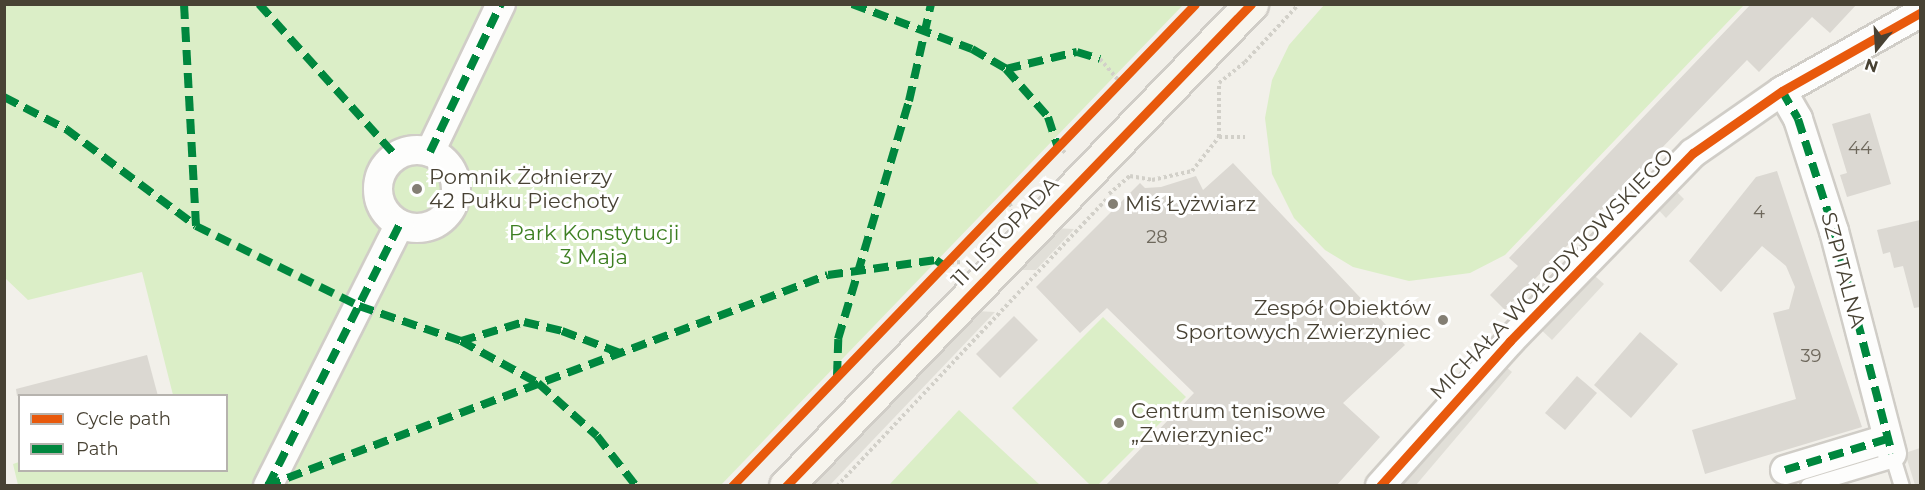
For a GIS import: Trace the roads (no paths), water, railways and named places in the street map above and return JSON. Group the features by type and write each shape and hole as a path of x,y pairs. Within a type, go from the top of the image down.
{"street":[{"path":"436,140 454,180 451,208 428,226 400,224 380,201 382,171 403,152 436,140 501,4"},
{"name":"11 LISTOPADA","path":"786,486 1251,4"},
{"name":"MICHAŁA WOŁODYJOWSKIEGO","path":"1380,486 1665,178 1703,146 1782,91 1920,13"},
{"name":"SZPITALNA","path":"1782,91 1798,119 1834,231 1891,451"},
{"path":"268,486 400,224"},
{"path":"1785,470 1891,451"}],"lane":[{"path":"1808,486 1891,451 1902,486"}],"place":[{"name":"Pomnik Żołnierzy 42 Pułku Piechoty","path":"417,189"},
{"name":"Miś Łyżwiarz","path":"1113,204"},
{"name":"Zespół Obiektów Sportowych Zwierzyniec","path":"1443,320"},
{"name":"Centrum tenisowe „Zwierzyniec”","path":"1119,423"}],"park label":[{"name":"Park Konstytucji 3 Maja","path":"594,245"}]}
